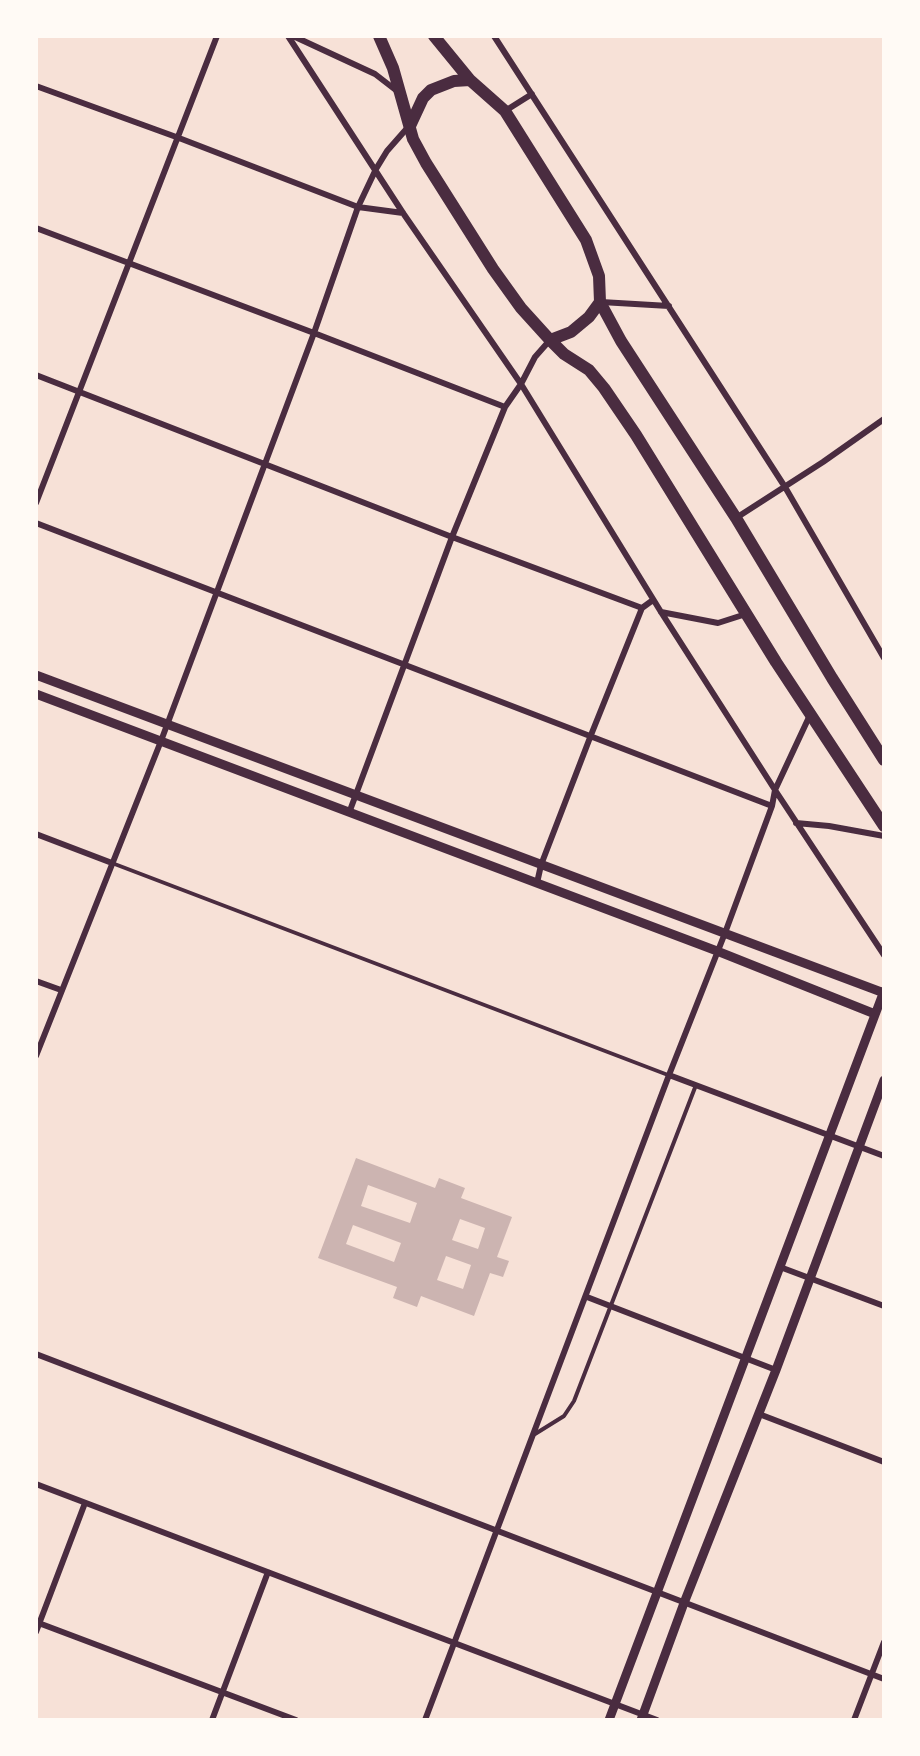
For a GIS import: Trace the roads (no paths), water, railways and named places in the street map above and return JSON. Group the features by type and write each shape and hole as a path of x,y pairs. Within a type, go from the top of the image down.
{"main road":[{"path":"379,36 393,68 413,139 493,269 521,308 550,340 564,354 589,370 604,388 636,435 746,614 884,826"},
{"path":"434,36 470,81 505,111 586,240 599,276 600,302 621,341 736,518 832,678 884,759"},
{"path":"410,126 423,98 431,90 454,81 470,81"},
{"path":"550,340 571,332 589,317 600,302"}],"street":[{"path":"36,504 217,36"},
{"path":"288,36 404,213 521,384 661,612 884,955"},
{"path":"293,36 375,74 400,93"},
{"path":"494,36 785,488 884,658"},
{"path":"36,86 358,207 404,213"},
{"path":"505,111 532,94"},
{"path":"36,1056 161,741 314,333 358,207 387,151 410,126"},
{"path":"36,228 505,407"},
{"path":"600,302 669,306"},
{"path":"349,813 452,537 505,407 521,384 535,357 550,340"},
{"path":"36,375 642,609"},
{"path":"736,518 785,488 884,419"},
{"path":"36,523 772,806"},
{"path":"537,883 541,865 642,609 654,600"},
{"path":"661,612 718,623 746,614"},
{"path":"36,675 884,992 609,1720"},
{"path":"36,694 717,951 875,1014"},
{"path":"425,1720 725,933 772,806 775,790 811,715"},
{"path":"796,822 884,836"},
{"path":"36,834 112,863"},
{"path":"36,981 61,990"},
{"path":"669,1075 884,1156"},
{"path":"642,1717 776,1370 884,1080"},
{"path":"780,1267 884,1306"},
{"path":"587,1297 776,1370"},
{"path":"36,1354 884,1679"},
{"path":"759,1414 884,1462"},
{"path":"36,1484 615,1704 642,1717 657,1720"},
{"path":"36,1632 85,1503"},
{"path":"212,1720 268,1572"},
{"path":"38,1622 296,1720"},
{"path":"854,1720 884,1642"}],"lane":[{"path":"112,863 669,1075"},
{"path":"535,1434 564,1416 574,1401 696,1085"}]}
